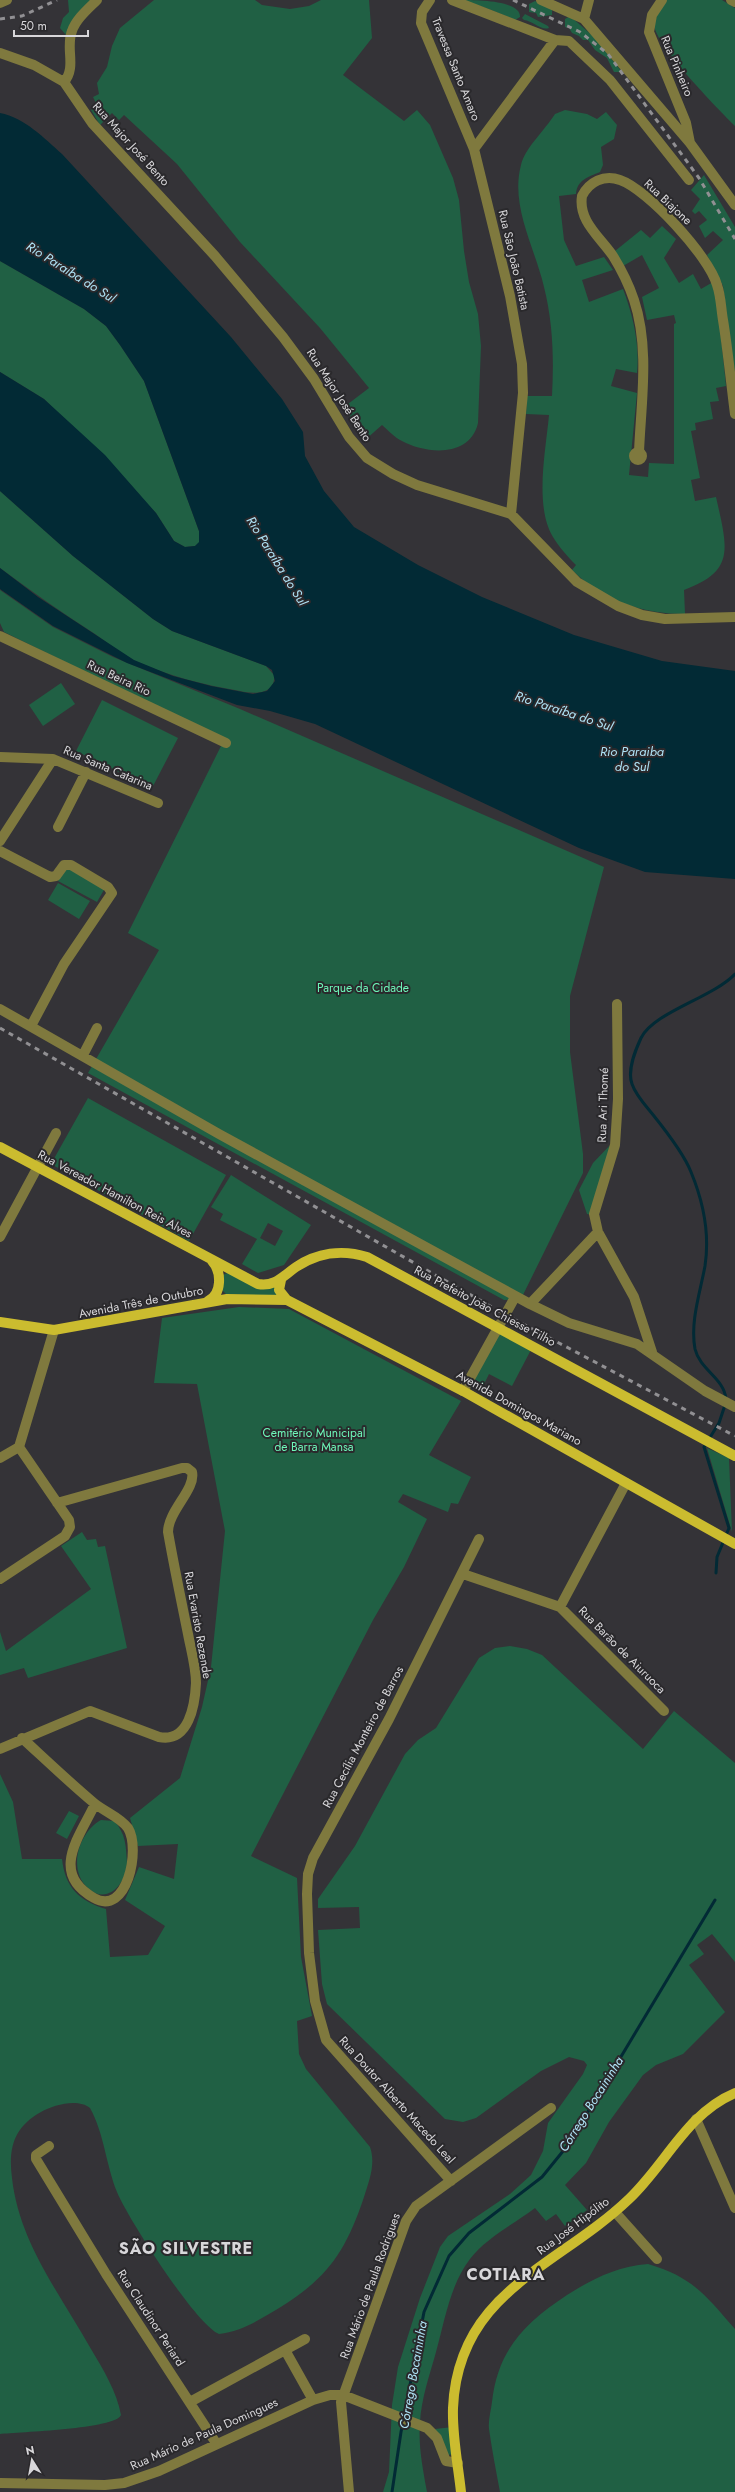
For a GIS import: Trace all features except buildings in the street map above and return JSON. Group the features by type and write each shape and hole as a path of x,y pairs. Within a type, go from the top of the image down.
{"main road":[{"name":"Rua Vereador Hamilton Reis Alves","path":"0,1147 214,1262"},
{"name":"Rua Prefeito João Chiesse Filho","path":"214,1262 258,1284 269,1284 281,1280 297,1266 317,1256 338,1252 367,1256 498,1329 735,1456"},
{"path":"202,1303 213,1298 218,1289 218,1270 214,1262"},
{"path":"281,1280 279,1290 287,1300"},
{"name":"Avenida Três de Outubro","path":"0,1322 54,1330 202,1303 239,1298 287,1300"},
{"name":"Avenida Domingos Mariano","path":"287,1300 463,1391 734,1543"},
{"name":"Rua José Hipólito","path":"461,2492 454,2427 455,2389 466,2351 479,2324 495,2304 515,2285 614,2212 644,2183 696,2119 715,2103 735,2093"}],"street":[{"path":"0,3 8,0"},
{"path":"64,82 70,73 72,31 80,17 97,0"},
{"name":"Travessa Santo Amaro","path":"430,0 422,12 421,23 474,148"},
{"path":"452,0 555,40 569,41 610,80 689,180"},
{"path":"541,0 584,19 690,143 735,205"},
{"path":"584,19 589,0"},
{"name":"Rua Pinheiro","path":"662,0 652,16 649,32 686,123 690,143"},
{"path":"731,0 735,2"},
{"path":"474,148 555,40"},
{"name":"Rua Major José Bento","path":"0,53 34,64 64,82 92,123 215,256 283,337 314,379 349,436 367,458 393,474 417,486 511,514 577,582 618,606 642,615 665,619 735,617"},
{"name":"Rua São João Batista","path":"474,148 510,296 522,364 523,393 511,514"},
{"name":"Rua Biajone","path":"638,452 642,362 641,328 634,300 619,267 588,225 583,212 582,196 593,182 605,178 618,179 638,190 685,235 709,267 718,287 735,414"},
{"name":"Rua Beira Rio","path":"0,636 226,743"},
{"name":"Rua Santa Catarina","path":"0,756 53,758 158,803"},
{"path":"0,841 53,758"},
{"path":"58,827 86,772"},
{"path":"0,851 50,877 56,876 64,865 71,866 108,887 111,891 110,898 64,964 31,1026"},
{"name":"Rua Ari Thomé","path":"598,1232 595,1220 595,1204 611,1164 617,1122 617,1004"},
{"path":"0,1009 219,1134 515,1297 570,1323 637,1344 652,1352 705,1391 735,1407"},
{"path":"83,1055 97,1028"},
{"path":"0,1237 56,1133"},
{"path":"530,1304 598,1232 634,1297 652,1352"},
{"path":"463,1391 515,1297"},
{"path":"0,1458 19,1446 54,1330"},
{"path":"0,1579 67,1534 70,1522 19,1446"},
{"name":"Rua Evaristo Rezende","path":"0,1749 22,1738 90,1711 159,1737 171,1737 179,1734 186,1727 195,1690 195,1673 168,1532 170,1518 192,1482 192,1472 187,1468 182,1468 57,1503"},
{"path":"463,1574 560,1607 626,1483"},
{"name":"Rua Cecília Monteiro de Barros","path":"307,1917 308,1874 313,1858 389,1718 463,1574 479,1539"},
{"name":"Rua Barão de Aiuruoca","path":"560,1607 664,1711"},
{"path":"22,1738 95,1804 123,1822 129,1831 132,1845 133,1863 128,1881 116,1896 106,1900 97,1900 86,1892 72,1870 70,1854 95,1804"},
{"name":"Rua Doutor Alberto Macedo Leal","path":"307,1917 312,1988 326,2040 451,2181"},
{"name":"Rua Mário de Paula Rodrigues","path":"349,2492 340,2412 343,2395 406,2221 416,2206 551,2108"},
{"path":"696,2119 735,2208"},
{"name":"Rua Claudinor Periard","path":"49,2146 35,2157 40,2167 106,2274 216,2442"},
{"path":"614,2212 657,2259"},
{"path":"190,2402 305,2339"},
{"path":"285,2350 315,2399 350,2379"},
{"name":"Rua Mário de Paula Domingues","path":"0,2482 105,2485 124,2483 159,2471 216,2442 315,2399 330,2394 343,2395"},
{"path":"343,2395 431,2431 438,2438 447,2462 458,2463"}],"green space":[{"path":"68,0 95,0 66,35 60,28 63,18 69,12"},
{"path":"154,0 255,0 262,5 290,9 309,6 321,0 369,0 372,38 343,75 404,121 417,110 430,125 453,178 459,200 464,251 469,282 478,314 481,346 478,423 473,434 466,442 457,448 446,450 423,449 399,439 382,425 365,440 344,407 369,388 320,328 240,242 177,164 124,115 119,120 112,113 100,125 91,110 97,105 93,97 99,94 97,83 107,67 112,46 120,28"},
{"path":"461,0 486,1 505,4 518,11 520,17 515,20"},
{"path":"664,0 722,0 735,8 735,126 676,62 657,35 654,22"},
{"path":"535,1 552,9 552,15 538,17 536,13 529,12 529,4"},
{"path":"525,14 548,26 549,28 546,29 524,20 522,18"},
{"path":"570,16 594,37 622,72 614,72 607,58 595,50 588,40 583,40 579,36 572,33 569,28 565,27 565,19"},
{"path":"565,110 587,114 597,119 606,112 617,125 614,139 601,147 603,165 600,172 587,177 581,182 578,185 576,194 559,196 564,240 576,266 604,257 613,270 582,280 589,302 623,289 633,320 637,341 637,373 616,369 611,386 637,393 629,475 648,477 649,463 674,464 674,324 676,323 674,315 647,320 642,297 659,288 642,255 623,266 615,251 641,230 650,238 662,226 676,239 664,258 679,283 693,274 701,289 713,282 717,297 726,386 716,388 719,401 710,402 713,419 695,423 696,430 691,431 700,478 691,480 695,501 716,497 725,545 724,556 720,566 712,575 701,583 684,590 685,614 654,611 624,604 597,590 572,570 576,565 553,537 547,524 544,510 543,477 549,415 526,414 527,396 552,396 553,354 551,327 544,287 521,211 518,180 523,159 531,146 555,114"},
{"path":"704,175 735,227 735,379 723,286 707,255 723,240 713,231 705,238 699,226 707,220 699,211 695,214 692,211 700,199 691,190"},
{"path":"0,261 84,309 106,326 120,345 144,381 199,531 199,543 195,546 185,547 174,541 156,513 44,399 0,372"},
{"path":"0,491 73,556 153,619 172,631 266,666 274,675 274,682 272,686 263,692 252,693 213,686 161,671 135,661 23,585 0,568"},
{"name":"Parque da Cidade","path":"0,590 53,627 113,657 240,709 604,867 570,996 570,1052 583,1154 583,1173 521,1299 504,1300 88,1073 159,950 128,933 224,740 4,632 0,623"},
{"path":"61,683 75,704 43,726 29,705"},
{"path":"102,700 178,738 152,788 76,751"},
{"path":"65,867 105,888 97,902 58,881"},
{"path":"58,883 90,901 79,919 48,900"},
{"path":"88,1098 226,1175 189,1241 51,1164"},
{"path":"613,1142 593,1215 587,1214 579,1190 593,1163"},
{"path":"231,1175 311,1225 284,1265 258,1273 242,1264 257,1239 220,1220 223,1214 211,1207","holes":["268,1223 283,1231 275,1246 260,1238"]},
{"path":"227,1273 276,1285 279,1296 226,1294 222,1290 223,1275"},
{"name":"Cemitério Municipal de Barra Mansa","path":"239,1307 289,1309 461,1401 429,1455 471,1477 458,1504 451,1503 448,1512 403,1494 398,1502 427,1519 404,1567 373,1620 251,1856 297,1878 301,1957 312,2016 297,2021 299,2054 306,2069 370,2147 372,2153 371,2172 364,2197 348,2236 340,2252 318,2279 304,2291 258,2321 246,2327 219,2334 208,2326 179,2292 123,2205 113,2182 99,2128 90,2108 79,2103 59,2105 46,2109 32,2118 19,2132 12,2148 11,2167 16,2201 23,2224 42,2267 105,2373 113,2389 121,2415 115,2420 103,2424 85,2427 0,2434 0,1774 13,1802 22,1859 62,1859 66,1878 75,1892 88,1902 106,1909 110,1957 148,1955 165,1926 125,1900 139,1867 174,1879 178,1844 138,1846 130,1818 180,1778 202,1707 211,1667 225,1531 197,1384 154,1383 162,1318"},
{"path":"500,1329 533,1346 512,1386 489,1374 482,1388 472,1383"},
{"path":"707,1448 729,1458 732,1532"},
{"path":"82,1532 87,1540 96,1539 98,1547 105,1546 127,1648 28,1678 24,1668 0,1675 0,1632 6,1651 91,1589 61,1546"},
{"path":"510,1646 527,1649 542,1655 643,1749 674,1711 735,1763 735,1962 712,1934 697,1945 704,1954 689,1965 725,2012 683,2054 656,2065 643,2075 609,2122 586,2163 565,2185 587,2210 565,2226 556,2214 546,2221 535,2208 484,2244 463,2269 449,2303 422,2405 420,2423 421,2458 427,2492 383,2492 389,2472 392,2405 398,2367 420,2298 440,2247 448,2236 510,2194 531,2175 543,2151 548,2123 583,2074 587,2065 584,2061 569,2057 541,2071 476,2118 463,2122 445,2119 327,2004 322,1984 318,1930 360,1928 359,1907 318,1908 318,1899 355,1846 405,1754 418,1740 436,1728 479,1658 495,1648"},
{"path":"69,1811 79,1816 67,1839 56,1833"},
{"path":"101,1820 114,1821 121,1830 125,1840 127,1863 124,1878 120,1884 115,1890 102,1894 95,1893 88,1888 78,1871 77,1861 78,1851 87,1833"},
{"path":"648,2264 676,2275 698,2289 735,2329 735,2492 500,2492 491,2445 489,2422 495,2383 507,2352 526,2327 552,2305 567,2295 616,2270"},
{"path":"453,2427 455,2454 448,2455 435,2429"}],"water":[{"name":"Rio Paraiba do Sul","path":"0,113 18,119 34,129 62,154 231,337 282,399 303,432 305,456 324,491 354,527 418,565 482,597 574,635 662,661 735,671 735,879 645,872 579,848 315,724 270,711 237,705 127,663 53,626 0,589 0,568 38,597 134,660 173,676 211,686 253,694 267,691 275,681 272,670 266,666 172,631 153,619 73,556 0,491 0,372 44,399 105,455 156,513 174,541 185,547 195,546 199,542 199,531 144,381 120,345 106,326 84,309 0,261"}],"waterway":[{"path":"726,1399 721,1385 702,1363 695,1349 695,1318 705,1266 707,1241 699,1194 688,1165 669,1136 636,1093 632,1084 630,1073 636,1049 641,1038 648,1029 658,1020 725,983 735,974"},
{"path":"716,1573 717,1557 729,1528 704,1447 719,1423 725,1405"},
{"name":"Córrego Bocaininha","path":"392,2492 401,2432 424,2312 449,2256 469,2233 542,2177 568,2145 715,1900"}],"railway":[{"path":"0,19 22,16 57,0"},
{"path":"513,0 580,32 608,54 699,178 735,239"},
{"path":"0,1028 506,1315 735,1436"}],"district":[{"name":"SÃO SILVESTRE","path":"186,2248"},
{"name":"COTIARA","path":"506,2274"}],"water label":[{"name":"Rio Paraíba do Sul","path":"71,272"},
{"name":"Rio Paraíba do Sul","path":"277,561"},
{"name":"Rio Paraíba do Sul","path":"564,711"}]}
